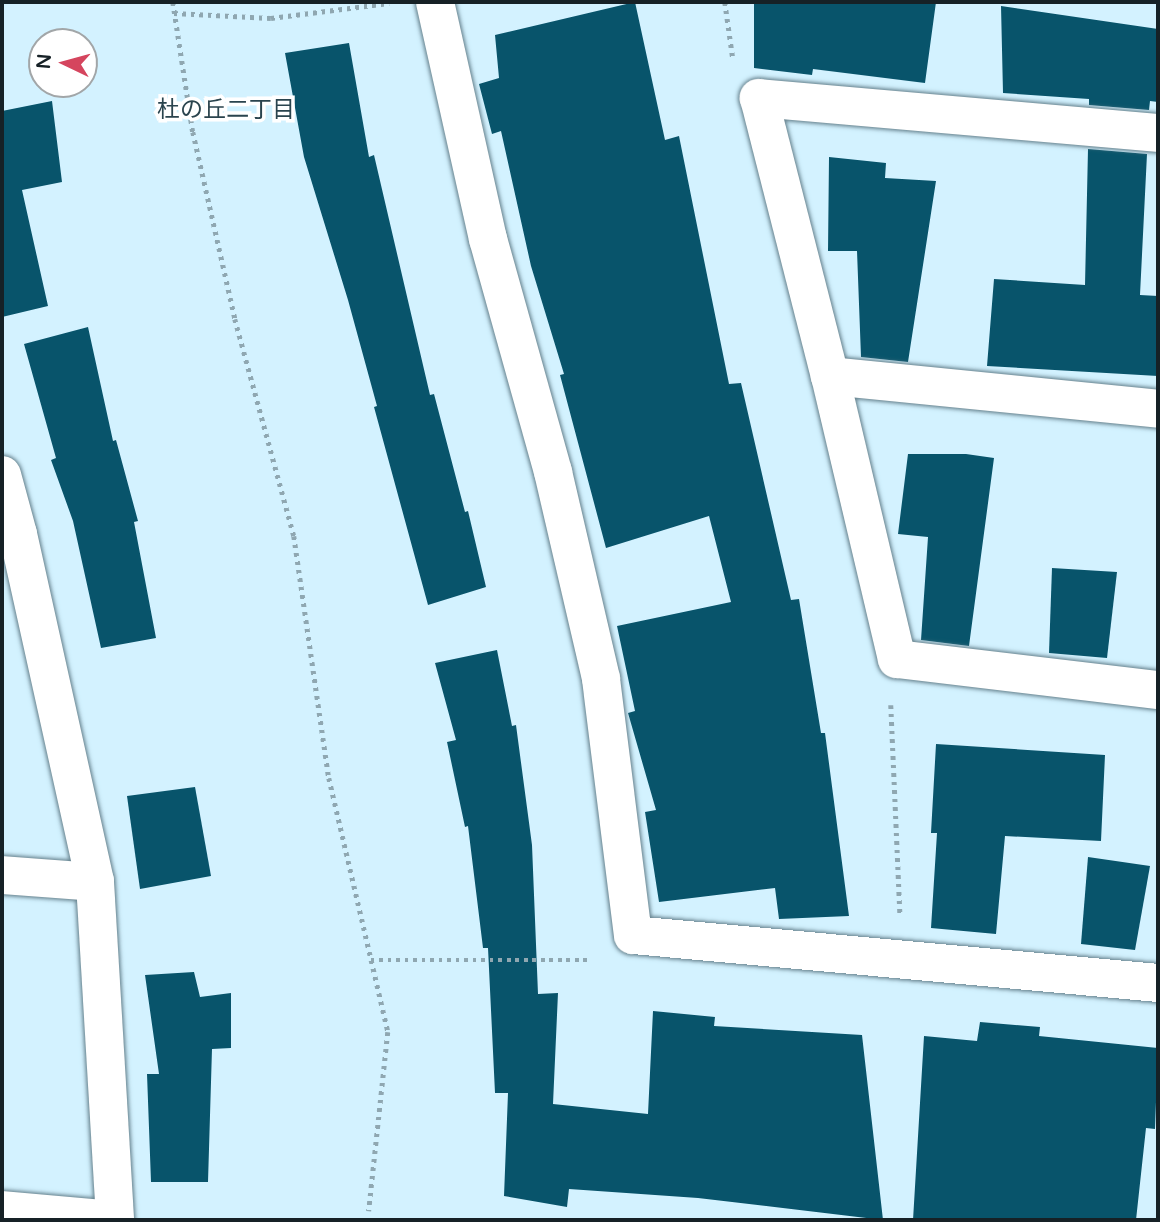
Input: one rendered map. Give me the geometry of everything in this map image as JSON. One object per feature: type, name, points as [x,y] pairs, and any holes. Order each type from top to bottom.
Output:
[{"type":"street","points":[[435,2],[488,239],[552,472],[601,678],[633,935],[1158,983]]},
{"type":"street","points":[[1158,133],[759,98],[830,376],[897,659],[1158,690]]},
{"type":"street","points":[[830,376],[1158,409]]},
{"type":"street","points":[[2,475],[18,534],[95,882],[115,1220],[2,1210]]},
{"type":"street","points":[[2,875],[95,882]]},
{"type":"path","points":[[173,2],[193,132],[235,319],[294,536],[330,778],[388,1032],[369,1211]]},
{"type":"path","points":[[174,13],[271,18],[403,2]]},
{"type":"path","points":[[897,659],[891,707],[902,960]]},
{"type":"path","points":[[371,960],[601,960],[633,935]]},
{"type":"building","points":[[635,2],[665,140],[679,136],[729,384],[741,383],[791,600],[799,599],[821,733],[825,733],[849,916],[779,919],[775,888],[659,902],[645,812],[656,810],[628,713],[635,711],[617,626],[731,602],[709,516],[606,548],[560,375],[564,374],[531,266],[501,131],[492,134],[479,84],[499,78],[495,35]]},
{"type":"building","points":[[754,2],[936,2],[925,83],[813,69],[812,75],[754,68]]},
{"type":"building","points":[[1001,6],[1158,29],[1158,102],[1150,101],[1149,110],[1089,105],[1089,99],[1003,93]]},
{"type":"building","points":[[349,43],[369,157],[374,155],[430,395],[434,394],[465,512],[468,511],[486,587],[428,605],[348,300],[304,157],[285,53]]},
{"type":"building","points":[[52,101],[62,182],[22,190],[48,306],[2,317],[2,111]]},
{"type":"building","points":[[1088,149],[1147,154],[1140,295],[1158,296],[1158,376],[987,366],[994,279],[1085,285]]},
{"type":"building","points":[[829,157],[886,163],[885,178],[936,181],[908,362],[861,357],[857,251],[828,251]]},
{"type":"building","points":[[88,327],[113,441],[116,440],[138,521],[134,522],[156,638],[101,648],[73,521],[51,460],[56,458],[24,344]]},
{"type":"building","points":[[908,454],[966,454],[994,458],[969,646],[921,640],[928,537],[898,534]]},
{"type":"building","points":[[1052,568],[1117,572],[1107,658],[1049,653]]},
{"type":"building","points":[[497,650],[512,726],[516,725],[532,845],[538,994],[558,993],[553,1104],[648,1114],[653,1011],[715,1017],[714,1026],[862,1035],[883,1220],[698,1198],[569,1189],[567,1207],[504,1196],[508,1093],[495,1093],[488,948],[483,948],[468,826],[465,827],[447,742],[456,740],[435,663]]},
{"type":"building","points":[[936,744],[1105,755],[1101,841],[1005,836],[996,934],[931,928],[937,833],[931,833]]},
{"type":"building","points":[[195,787],[211,876],[140,889],[127,796]]},
{"type":"building","points":[[1088,857],[1150,866],[1135,950],[1081,944]]},
{"type":"building","points":[[194,972],[200,997],[231,993],[231,1048],[212,1049],[208,1182],[151,1182],[147,1074],[159,1074],[145,975]]},
{"type":"building","points":[[980,1022],[1040,1027],[1039,1036],[1158,1048],[1155,1129],[1146,1128],[1136,1220],[913,1220],[924,1036],[977,1041]]},
{"type":"district","name":"杜の丘二丁目","points":[[226,110]]}]
